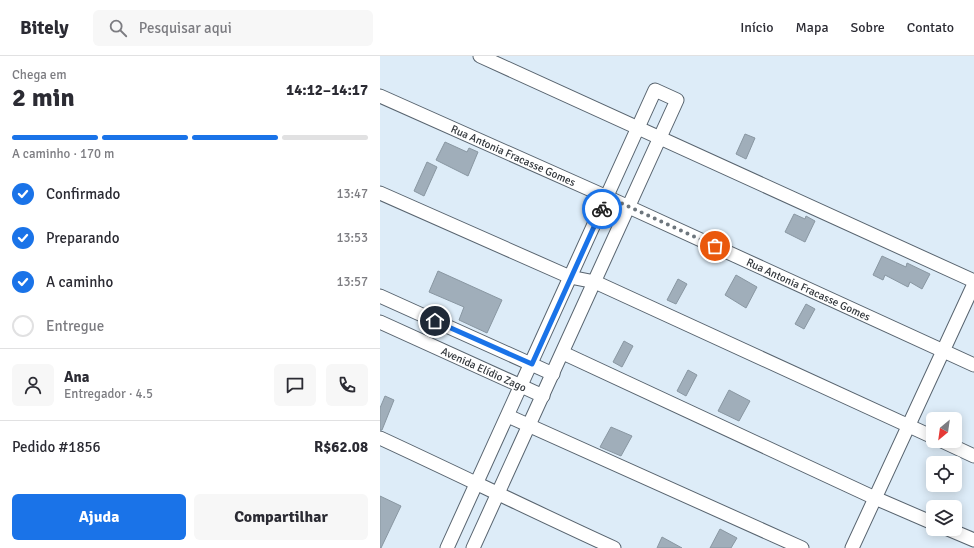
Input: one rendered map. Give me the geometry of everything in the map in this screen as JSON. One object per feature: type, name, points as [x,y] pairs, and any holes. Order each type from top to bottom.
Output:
[{"type":"street","points":[[480,56],[639,127],[974,281]]},
{"type":"street","points":[[447,548],[608,197],[655,90],[677,100],[473,548]]},
{"type":"street","name":"Rua Antonia Fracasse Gomes","points":[[380,96],[608,197],[974,365]]},
{"type":"street","points":[[380,193],[570,277],[595,282],[926,434]]},
{"type":"street","points":[[852,548],[974,284]]},
{"type":"street","points":[[380,296],[553,374]]},
{"type":"street","name":"Avenida Elídio Zago","points":[[380,322],[543,396]]},
{"type":"street","points":[[563,353],[875,498],[926,519]]},
{"type":"street","points":[[508,416],[802,548]]},
{"type":"street","points":[[380,438],[477,483],[497,495],[614,548]]},
{"type":"street","points":[[957,448],[974,456]]},
{"type":"street","points":[[962,535],[974,540]]},
{"type":"building","points":[[745,134],[755,138],[746,159],[736,154]]},
{"type":"building","points":[[445,142],[467,152],[469,148],[478,152],[468,176],[436,160]]},
{"type":"building","points":[[427,162],[437,167],[424,196],[414,191]]},
{"type":"building","points":[[794,214],[805,219],[806,216],[815,221],[805,242],[785,232]]},
{"type":"building","points":[[882,256],[906,267],[907,263],[930,274],[922,289],[910,282],[908,287],[885,275],[883,280],[873,275]]},
{"type":"building","points":[[438,271],[502,300],[487,333],[459,320],[464,307],[429,292]]},
{"type":"building","points":[[736,275],[757,287],[746,308],[725,295]]},
{"type":"building","points":[[678,279],[687,284],[676,304],[667,300]]},
{"type":"building","points":[[806,304],[815,309],[804,329],[795,324]]},
{"type":"building","points":[[624,341],[633,346],[622,367],[613,362]]},
{"type":"building","points":[[688,370],[697,375],[686,396],[677,391]]},
{"type":"building","points":[[729,390],[750,401],[739,421],[718,411]]},
{"type":"building","points":[[385,396],[394,400],[382,430],[380,430],[380,408]]},
{"type":"building","points":[[611,427],[632,436],[621,456],[600,447]]},
{"type":"building","points":[[380,496],[401,506],[381,548],[380,548]]},
{"type":"building","points":[[720,529],[737,538],[731,548],[710,548]]},
{"type":"building","points":[[662,537],[682,548],[657,548]]},
{"type":"way so far","points":[[602,209],[608,197],[715,246]]},
{"type":"route","points":[[435,321],[532,364],[602,209]]}]
